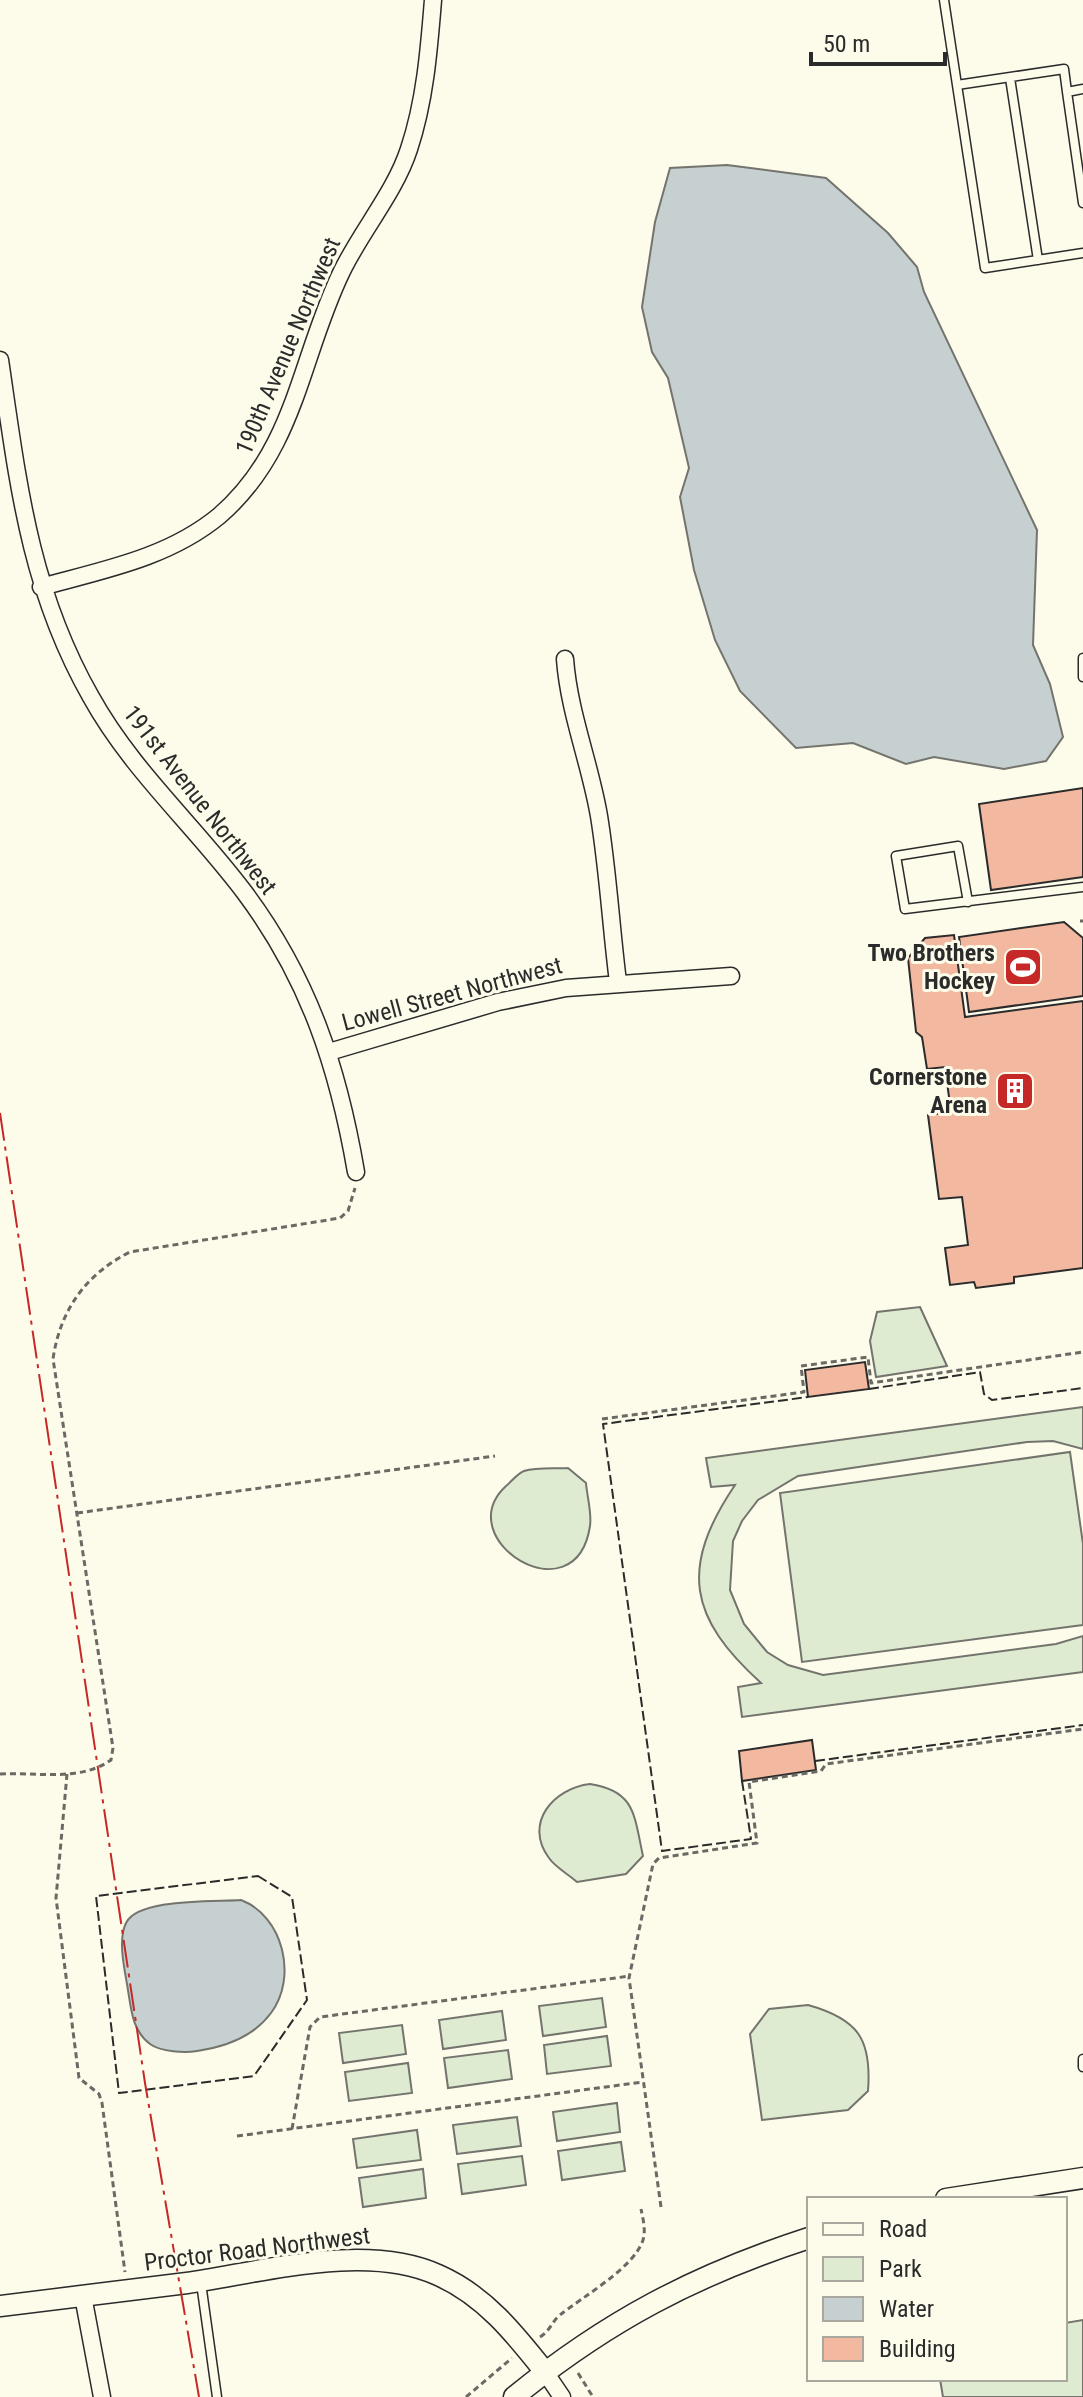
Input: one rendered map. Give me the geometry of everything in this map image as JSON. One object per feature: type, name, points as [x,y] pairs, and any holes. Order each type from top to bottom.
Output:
[{"type":"street","name":"190th Avenue Northwest","points":[[41,587],[176,545],[220,514],[259,473],[279,439],[332,292],[408,152],[423,93],[433,0]]},
{"type":"street","name":"191st Avenue Northwest","points":[[0,360],[20,496],[41,587],[63,643],[92,699],[151,785],[229,874],[266,923],[303,989],[329,1052],[344,1103],[356,1172]]},
{"type":"street","points":[[565,659],[568,701],[587,757],[599,817],[618,982]]},
{"type":"street","name":"Lowell Street Northwest","points":[[329,1052],[498,1002],[566,988],[731,976]]},
{"type":"street","points":[[959,2197],[1083,2178]]},
{"type":"street","points":[[514,2397],[545,2372],[652,2300],[768,2251],[807,2239]]},
{"type":"street","name":"Proctor Road Northwest","points":[[0,2306],[361,2260],[400,2263],[436,2273],[467,2291],[525,2347],[562,2397]]},
{"type":"street","points":[[83,2296],[102,2397]]},
{"type":"lane","points":[[944,0],[985,268],[1083,253]]},
{"type":"lane","points":[[957,85],[1064,69],[1083,203]]},
{"type":"lane","points":[[1010,78],[1038,260]]},
{"type":"lane","points":[[1067,92],[1083,89]]},
{"type":"lane","points":[[1083,658],[1083,677]]},
{"type":"lane","points":[[968,902],[958,846],[896,856],[905,909],[968,902],[1083,887]]},
{"type":"lane","points":[[1083,2059],[1083,2067]]},
{"type":"lane","points":[[201,2281],[217,2397]]},
{"type":"path","points":[[0,1774],[67,1774],[97,1769],[111,1760],[113,1748],[53,1359],[66,1311],[87,1281],[108,1263],[130,1252],[340,1218],[351,1203],[356,1172]]},
{"type":"path","points":[[602,1419],[804,1392],[801,1366],[868,1357],[871,1383],[1083,1352]]},
{"type":"path","points":[[77,1513],[495,1456]]},
{"type":"path","points":[[661,2207],[630,1976],[653,1864],[659,1858],[757,1843],[749,1782],[821,1771],[826,1764],[1083,1729]]},
{"type":"path","points":[[67,1774],[57,1911],[79,2078],[99,2094],[102,2103],[125,2272]]},
{"type":"path","points":[[292,2129],[310,2027],[320,2017],[630,1976]]},
{"type":"path","points":[[237,2136],[643,2082]]},
{"type":"path","points":[[466,2397],[525,2347],[551,2330],[557,2317],[599,2288],[631,2258],[643,2242],[641,2209]]},
{"type":"green space","points":[[920,1307],[947,1366],[876,1377],[870,1341],[877,1312]]},
{"type":"green space","points":[[1083,1407],[1083,1449],[1053,1441],[1027,1442],[798,1476],[758,1500],[742,1521],[733,1541],[730,1590],[744,1624],[767,1652],[788,1665],[823,1675],[1056,1644],[1083,1636],[1083,1672],[742,1717],[738,1687],[761,1683],[719,1636],[706,1614],[700,1591],[700,1567],[705,1542],[735,1485],[711,1487],[706,1458]]},
{"type":"green space","points":[[1070,1452],[1083,1544],[1083,1625],[802,1662],[780,1493]]},
{"type":"green space","points":[[568,1468],[586,1483],[589,1504],[590,1526],[580,1553],[563,1567],[542,1568],[521,1561],[503,1547],[493,1528],[492,1507],[506,1486],[522,1472]]},
{"type":"green space","points":[[590,1784],[605,1787],[625,1799],[634,1817],[643,1856],[626,1874],[577,1882],[549,1858],[539,1832],[546,1809],[554,1800],[565,1792]]},
{"type":"green space","points":[[602,1998],[606,2027],[543,2036],[539,2006]]},
{"type":"green space","points":[[808,2005],[839,2017],[858,2034],[867,2058],[868,2091],[848,2110],[762,2120],[750,2034],[769,2009]]},
{"type":"green space","points":[[502,2011],[506,2040],[443,2049],[439,2020]]},
{"type":"green space","points":[[402,2025],[406,2054],[343,2063],[339,2033]]},
{"type":"green space","points":[[607,2036],[611,2066],[547,2074],[544,2045]]},
{"type":"green space","points":[[508,2050],[512,2079],[448,2088],[444,2058]]},
{"type":"green space","points":[[408,2063],[412,2093],[349,2101],[345,2072]]},
{"type":"green space","points":[[617,2103],[620,2132],[557,2141],[553,2112]]},
{"type":"green space","points":[[517,2117],[521,2146],[457,2154],[453,2125]]},
{"type":"green space","points":[[417,2130],[421,2160],[357,2168],[353,2139]]},
{"type":"green space","points":[[621,2142],[625,2171],[562,2180],[558,2151]]},
{"type":"green space","points":[[522,2156],[526,2185],[462,2194],[458,2164]]},
{"type":"green space","points":[[423,2169],[426,2198],[363,2207],[359,2178]]},
{"type":"green space","points":[[1083,2320],[1083,2397],[943,2397],[940,2381],[1067,2381],[1067,2323]]},
{"type":"water","points":[[727,165],[826,178],[888,233],[917,267],[924,292],[1037,530],[1033,645],[1050,684],[1063,737],[1046,761],[1004,769],[934,757],[906,764],[853,743],[796,748],[740,691],[715,640],[694,570],[680,497],[689,468],[668,378],[652,352],[642,307],[655,222],[670,168]]},
{"type":"water","points":[[241,1900],[267,1919],[282,1949],[284,1982],[271,2013],[247,2034],[218,2047],[180,2052],[150,2044],[135,2025],[131,2009],[122,1953],[126,1923],[133,1915],[161,1905]]},
{"type":"building","points":[[1083,788],[1083,877],[991,890],[979,804]]},
{"type":"building","name":"Two Brothers Hockey","points":[[1064,922],[1083,938],[1083,996],[969,1012],[959,937]]},
{"type":"building","name":"Cornerstone Arena","points":[[954,935],[965,1017],[1083,1001],[1083,1268],[1014,1277],[1014,1283],[976,1288],[974,1282],[950,1285],[945,1248],[968,1245],[962,1197],[939,1199],[928,1115],[951,1112],[945,1067],[927,1069],[922,1037],[916,1032],[908,958],[925,938]]},
{"type":"building","points":[[865,1362],[869,1389],[808,1397],[805,1370]]},
{"type":"building","points":[[812,1740],[816,1770],[742,1781],[739,1751]]},
{"type":"fence","points":[[869,1389],[980,1372],[984,1394],[992,1400],[1083,1388]]},
{"type":"fence","points":[[742,1781],[751,1839],[662,1851],[603,1424],[808,1397]]},
{"type":"fence","points":[[815,1761],[1083,1725]]},
{"type":"fence","points":[[258,1876],[292,1897],[307,2000],[254,2076],[119,2093],[96,1896],[258,1876]]},
{"type":"power","points":[[0,1113],[145,2083],[199,2397]]},
{"type":"place","name":"Two Brothers Hockey","points":[[1023,967]]},
{"type":"place","name":"Cornerstone Arena","points":[[1015,1091]]}]
